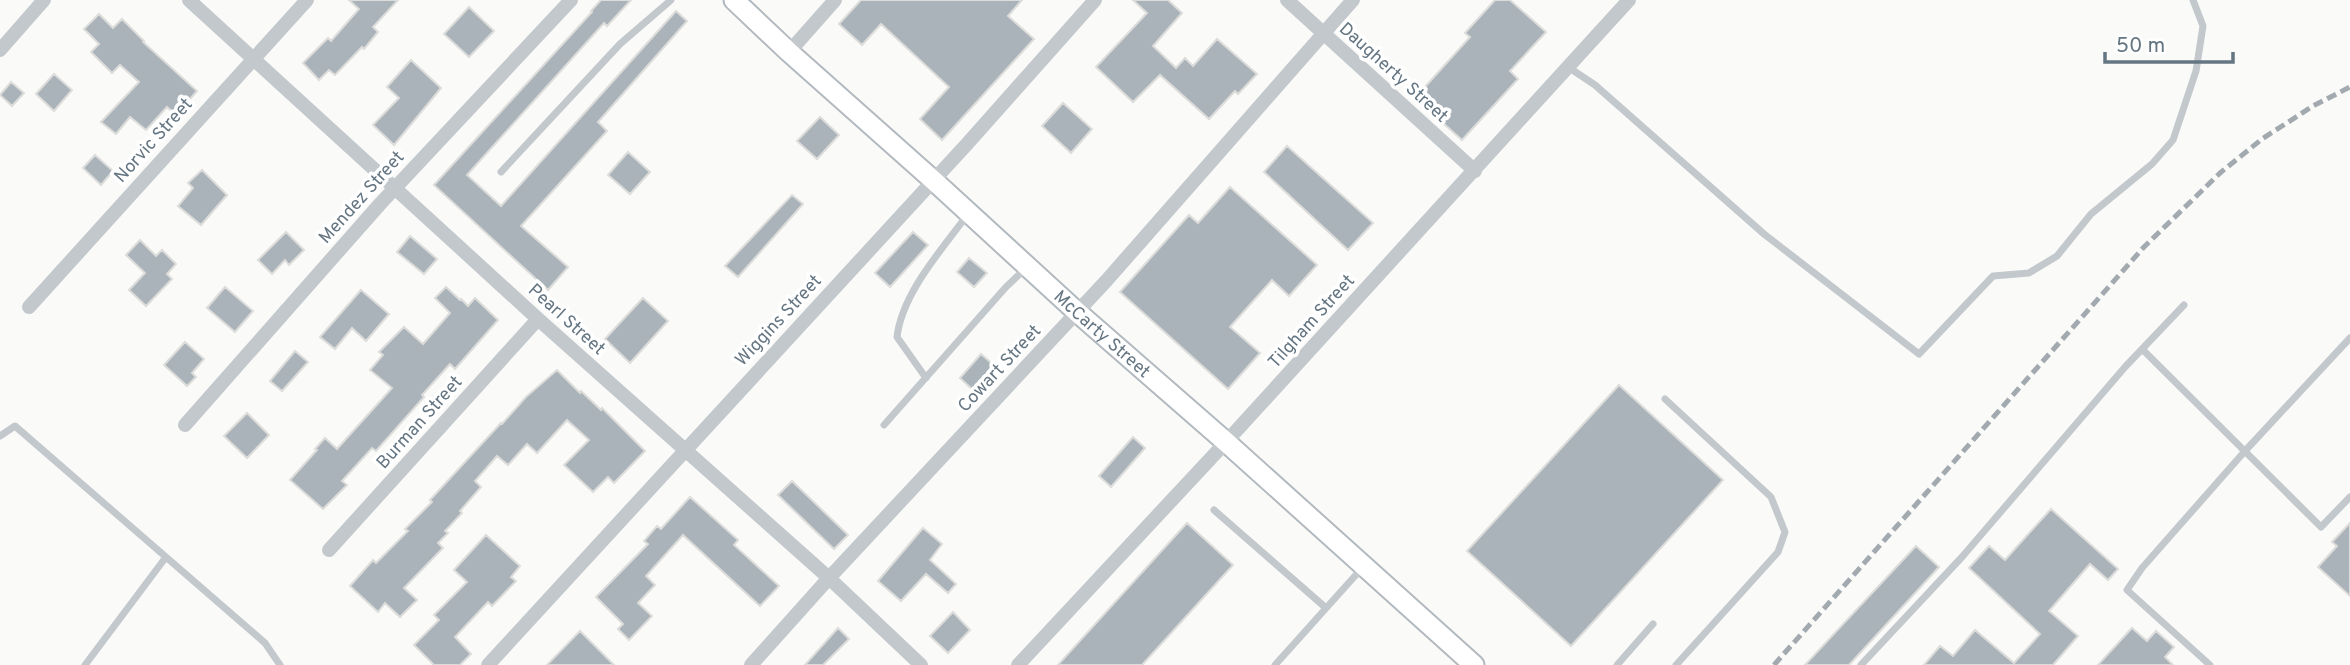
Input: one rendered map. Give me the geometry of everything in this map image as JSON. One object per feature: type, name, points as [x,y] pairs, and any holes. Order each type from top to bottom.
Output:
[{"type":"main road","name":"McCarty Street","points":[[734,0],[1077,312],[1474,665]]},
{"type":"street","points":[[0,50],[44,0]]},
{"type":"street","name":"Pearl Street","points":[[189,0],[538,319],[829,578],[921,665]]},
{"type":"street","name":"Norvic Street","points":[[29,307],[307,0]]},
{"type":"street","name":"Mendez Street","points":[[186,425],[395,188],[570,0]]},
{"type":"street","points":[[789,52],[835,0]]},
{"type":"street","name":"Wiggins Street","points":[[488,665],[1095,0]]},
{"type":"street","name":"Daugherty Street","points":[[1287,0],[1475,171]]},
{"type":"street","name":"Cowart Street","points":[[751,665],[1077,312],[1353,0]]},
{"type":"street","name":"Tilgham Street","points":[[1018,665],[1475,171],[1629,0]]},
{"type":"street","name":"Burman Street","points":[[329,550],[538,319]]},
{"type":"lane","points":[[501,172],[620,44],[671,0]]},
{"type":"lane","points":[[1568,67],[1595,85],[1764,234],[1919,354],[1993,276],[2029,273],[2057,256],[2091,214],[2152,164],[2173,140],[2196,71],[2203,26],[2193,0]]},
{"type":"lane","points":[[926,377],[897,337],[899,320],[928,268],[969,213]]},
{"type":"lane","points":[[884,425],[1006,287],[1027,267]]},
{"type":"lane","points":[[1861,665],[1962,557],[2184,304]]},
{"type":"lane","points":[[2210,665],[2127,590],[2142,568],[2245,451],[2350,337]]},
{"type":"lane","points":[[2142,349],[2321,527],[2350,497]]},
{"type":"lane","points":[[1665,399],[1770,497],[1785,533],[1778,552],[1676,665]]},
{"type":"lane","points":[[0,436],[15,426],[264,643],[280,665]]},
{"type":"lane","points":[[1214,510],[1326,608]]},
{"type":"lane","points":[[85,665],[166,557]]},
{"type":"lane","points":[[1275,665],[1364,566]]},
{"type":"lane","points":[[1617,665],[1653,624]]},
{"type":"building","points":[[349,0],[398,0],[373,27],[378,32],[364,49],[362,47],[335,75],[329,70],[319,80],[303,63],[328,38],[331,41],[359,9]]},
{"type":"building","points":[[601,0],[631,0],[607,26],[604,23],[467,175],[501,206],[676,11],[687,21],[598,122],[607,131],[521,226],[568,267],[548,290],[434,185]]},
{"type":"building","points":[[861,0],[1022,0],[1008,16],[1034,39],[942,140],[920,119],[949,87],[881,24],[862,45],[839,24]]},
{"type":"building","points":[[1133,0],[1168,0],[1182,13],[1153,46],[1176,68],[1185,58],[1193,66],[1217,39],[1257,74],[1238,94],[1235,91],[1209,119],[1160,75],[1133,102],[1096,67],[1147,13]]},
{"type":"building","points":[[1495,0],[1510,0],[1546,32],[1510,71],[1518,79],[1462,140],[1415,98],[1470,37],[1465,33]]},
{"type":"building","points":[[469,7],[494,31],[469,57],[444,34]]},
{"type":"building","points":[[99,14],[113,28],[122,19],[197,91],[176,115],[167,107],[146,130],[130,117],[116,134],[101,122],[139,82],[120,65],[112,73],[91,52],[99,44],[84,29]]},
{"type":"building","points":[[411,60],[441,88],[394,145],[373,125],[399,98],[387,87]]},
{"type":"building","points":[[54,74],[72,90],[54,111],[36,94]]},
{"type":"building","points":[[11,82],[24,93],[12,106],[0,95]]},
{"type":"building","points":[[1063,103],[1092,129],[1071,153],[1042,126]]},
{"type":"building","points":[[820,117],[839,135],[817,159],[797,141]]},
{"type":"building","points":[[1287,146],[1373,223],[1348,250],[1264,172]]},
{"type":"building","points":[[628,152],[650,172],[630,194],[608,175]]},
{"type":"building","points":[[95,155],[113,171],[101,185],[83,168]]},
{"type":"building","points":[[202,170],[227,195],[201,225],[178,206],[193,188],[188,183]]},
{"type":"building","points":[[1230,187],[1317,265],[1289,296],[1272,280],[1230,327],[1260,353],[1228,389],[1120,292],[1189,215],[1198,223]]},
{"type":"building","points":[[792,195],[803,204],[738,277],[725,266]]},
{"type":"building","points":[[286,232],[304,250],[289,265],[285,260],[272,274],[258,260]]},
{"type":"building","points":[[913,232],[928,245],[890,287],[875,273]]},
{"type":"building","points":[[410,236],[437,259],[424,274],[397,252]]},
{"type":"building","points":[[140,240],[156,256],[162,250],[176,264],[167,274],[172,279],[146,306],[129,290],[145,273],[126,255]]},
{"type":"building","points":[[969,258],[987,273],[974,287],[957,272]]},
{"type":"building","points":[[225,287],[253,311],[235,332],[207,308]]},
{"type":"building","points":[[446,287],[468,306],[475,298],[498,320],[455,369],[450,364],[376,451],[372,448],[342,481],[347,485],[323,509],[290,480],[325,438],[337,449],[392,388],[370,370],[383,355],[379,352],[404,327],[423,344],[450,313],[435,298]]},
{"type":"building","points":[[361,290],[389,314],[366,341],[352,328],[335,349],[320,337]]},
{"type":"building","points":[[643,298],[668,321],[630,363],[605,339]]},
{"type":"building","points":[[185,342],[204,359],[192,373],[196,377],[187,386],[164,365]]},
{"type":"building","points":[[295,351],[308,362],[282,391],[270,381]]},
{"type":"building","points":[[981,354],[996,367],[974,391],[960,378]]},
{"type":"building","points":[[557,370],[580,393],[581,391],[601,410],[602,408],[645,451],[614,483],[608,477],[593,492],[564,465],[589,440],[567,420],[537,453],[527,444],[508,465],[497,456],[475,481],[481,487],[445,531],[448,533],[438,543],[443,548],[404,588],[417,600],[400,617],[385,603],[378,612],[350,586],[373,560],[376,563],[408,531],[405,529],[501,423]]},
{"type":"building","points":[[1619,385],[1723,480],[1571,646],[1467,551]]},
{"type":"building","points":[[247,413],[269,435],[247,458],[224,436]]},
{"type":"building","points":[[1133,437],[1145,448],[1111,487],[1099,476]]},
{"type":"building","points":[[792,481],[848,535],[834,549],[778,495]]},
{"type":"building","points":[[690,497],[738,540],[734,545],[779,586],[760,606],[683,535],[646,576],[655,585],[638,603],[652,616],[629,640],[618,629],[623,624],[596,597],[648,544],[644,541],[657,526],[661,529]]},
{"type":"building","points":[[2051,509],[2118,569],[2108,580],[2090,564],[2049,611],[2078,636],[2053,665],[1924,665],[1940,646],[1953,656],[1975,630],[2014,663],[2040,634],[1969,568],[1989,546],[2005,560]]},
{"type":"building","points":[[1187,523],[1233,565],[1142,665],[1058,665]]},
{"type":"building","points":[[2350,523],[2350,596],[2318,567],[2337,546],[2332,542]]},
{"type":"building","points":[[923,528],[942,544],[930,560],[956,584],[948,593],[926,574],[901,601],[878,581]]},
{"type":"building","points":[[486,535],[520,566],[511,577],[516,581],[492,606],[488,602],[455,637],[471,654],[460,665],[434,665],[414,645],[439,620],[434,615],[467,582],[454,570]]},
{"type":"building","points":[[1916,546],[1939,567],[1849,665],[1805,665]]},
{"type":"building","points":[[953,612],[970,630],[948,653],[930,636]]},
{"type":"building","points":[[838,628],[849,639],[823,665],[805,665]]},
{"type":"building","points":[[2132,628],[2147,641],[2156,631],[2174,647],[2165,657],[2173,665],[2098,665]]},
{"type":"building","points":[[580,631],[614,665],[547,665]]},
{"type":"railway","points":[[1774,665],[2144,247],[2220,173],[2262,139],[2313,106],[2350,87]]}]
